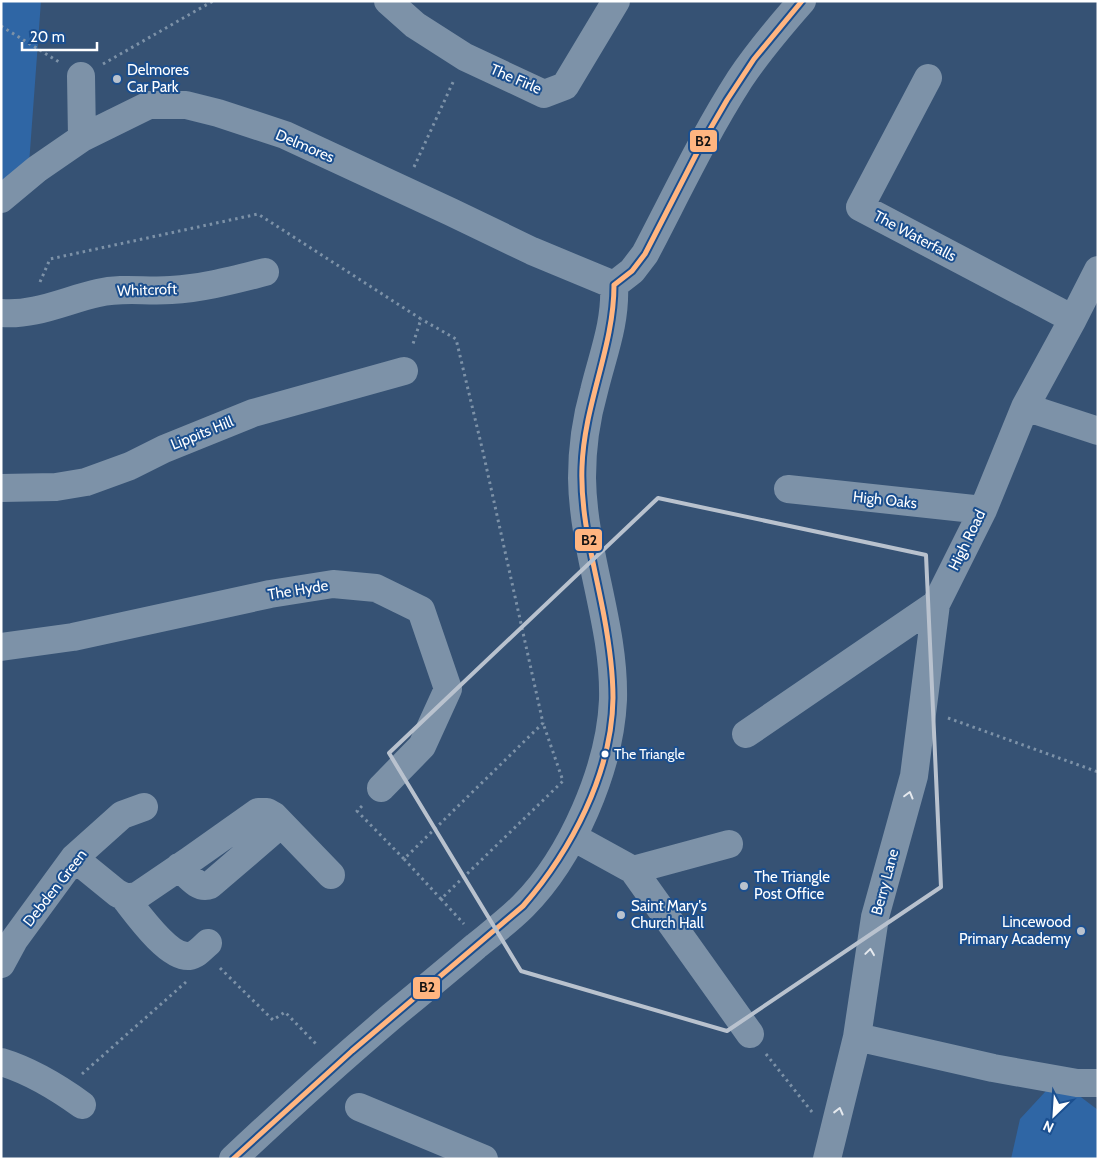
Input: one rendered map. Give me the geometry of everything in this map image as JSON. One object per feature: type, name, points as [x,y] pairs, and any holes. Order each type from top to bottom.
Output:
[{"type":"street","name":"The Firle","points":[[388,1],[415,25],[465,57],[544,94],[565,86],[616,1]]},
{"type":"street","points":[[233,1159],[335,1064],[524,905],[573,837],[590,798],[602,762],[611,720],[613,698],[609,646],[586,531],[582,478],[586,424],[613,321],[615,304],[614,285],[632,271],[645,254],[740,80],[760,51],[802,1]]},
{"type":"street","points":[[81,76],[82,138]]},
{"type":"street","name":"The Waterfalls","points":[[928,78],[860,207],[1074,319]]},
{"type":"street","name":"Delmores","points":[[1,199],[37,169],[82,138],[148,105],[186,106],[218,113],[284,135],[532,251],[614,285]]},
{"type":"street","name":"High Road","points":[[746,734],[936,604],[983,510],[1025,407],[1074,319],[1098,270]]},
{"type":"street","name":"Whitcroft","points":[[1,313],[28,313],[98,293],[125,289],[168,291],[210,286],[265,272]]},
{"type":"street","name":"Lippits Hill","points":[[1,488],[56,487],[86,482],[130,466],[164,449],[252,413],[404,371]]},
{"type":"street","points":[[1025,407],[1098,431]]},
{"type":"street","name":"High Oaks","points":[[788,490],[983,510]]},
{"type":"street","name":"The Hyde","points":[[1,647],[73,637],[270,594],[333,584],[376,588],[421,610],[448,689],[422,746],[381,788]]},
{"type":"street","name":"Berry Lane","points":[[830,1148],[857,1037],[875,917],[914,776],[936,604]]},
{"type":"street","name":"Debden Green","points":[[1,964],[14,940],[74,858],[122,816],[144,808]]},
{"type":"street","points":[[124,897],[137,896],[258,812],[267,812],[281,824],[331,875]]},
{"type":"street","points":[[573,837],[633,870],[750,1034]]},
{"type":"street","points":[[633,870],[729,844]]},
{"type":"street","points":[[74,858],[124,897],[144,924],[166,944],[183,956],[191,956],[198,952],[213,954]]},
{"type":"street","points":[[857,1037],[993,1068],[1077,1082],[1098,1083]]},
{"type":"street","points":[[1,1062],[22,1068],[73,1098]]},
{"type":"street","points":[[360,1108],[484,1159]]},
{"type":"path","points":[[1,26],[81,76],[213,1]]},
{"type":"path","points":[[403,190],[465,57]]},
{"type":"path","points":[[421,319],[456,339],[483,452],[542,723],[563,780],[441,899]]},
{"type":"path","points":[[922,709],[1098,772]]},
{"type":"path","points":[[404,859],[542,723]]},
{"type":"path","points":[[381,788],[357,811],[480,942]]},
{"type":"path","points":[[213,954],[274,1020],[285,1012],[335,1064]]},
{"type":"path","points":[[73,1098],[189,979]]},
{"type":"path","points":[[750,1034],[830,1148]]},
{"type":"highlighted area","points":[[658,498],[926,555],[941,887],[727,1031],[521,971],[389,753]]},
{"type":"shaded area","points":[[1,1],[41,1],[28,178],[1,197]]},
{"type":"shaded area","points":[[1057,1079],[1098,1110],[1098,1159],[1011,1159],[1020,1119]]},
{"type":"transit line","name":"B2","points":[[614,285],[632,271],[645,254],[702,143],[727,100],[754,59],[802,1]]},
{"type":"transit line","name":"B2","points":[[233,1159],[352,1051],[523,906],[557,861],[586,809],[597,782],[605,754],[611,726],[613,698],[608,636],[583,504],[582,467],[588,421],[609,331],[614,285]]},
{"type":"place","name":"Delmores Car Park","points":[[117,79]]},
{"type":"place","name":"The Triangle","points":[[605,754]]},
{"type":"place","name":"The Triangle Post Office","points":[[744,886]]},
{"type":"place","name":"Saint Mary's Church Hall","points":[[621,915]]},
{"type":"place","name":"Lincewood Primary Academy","points":[[1081,931]]}]
